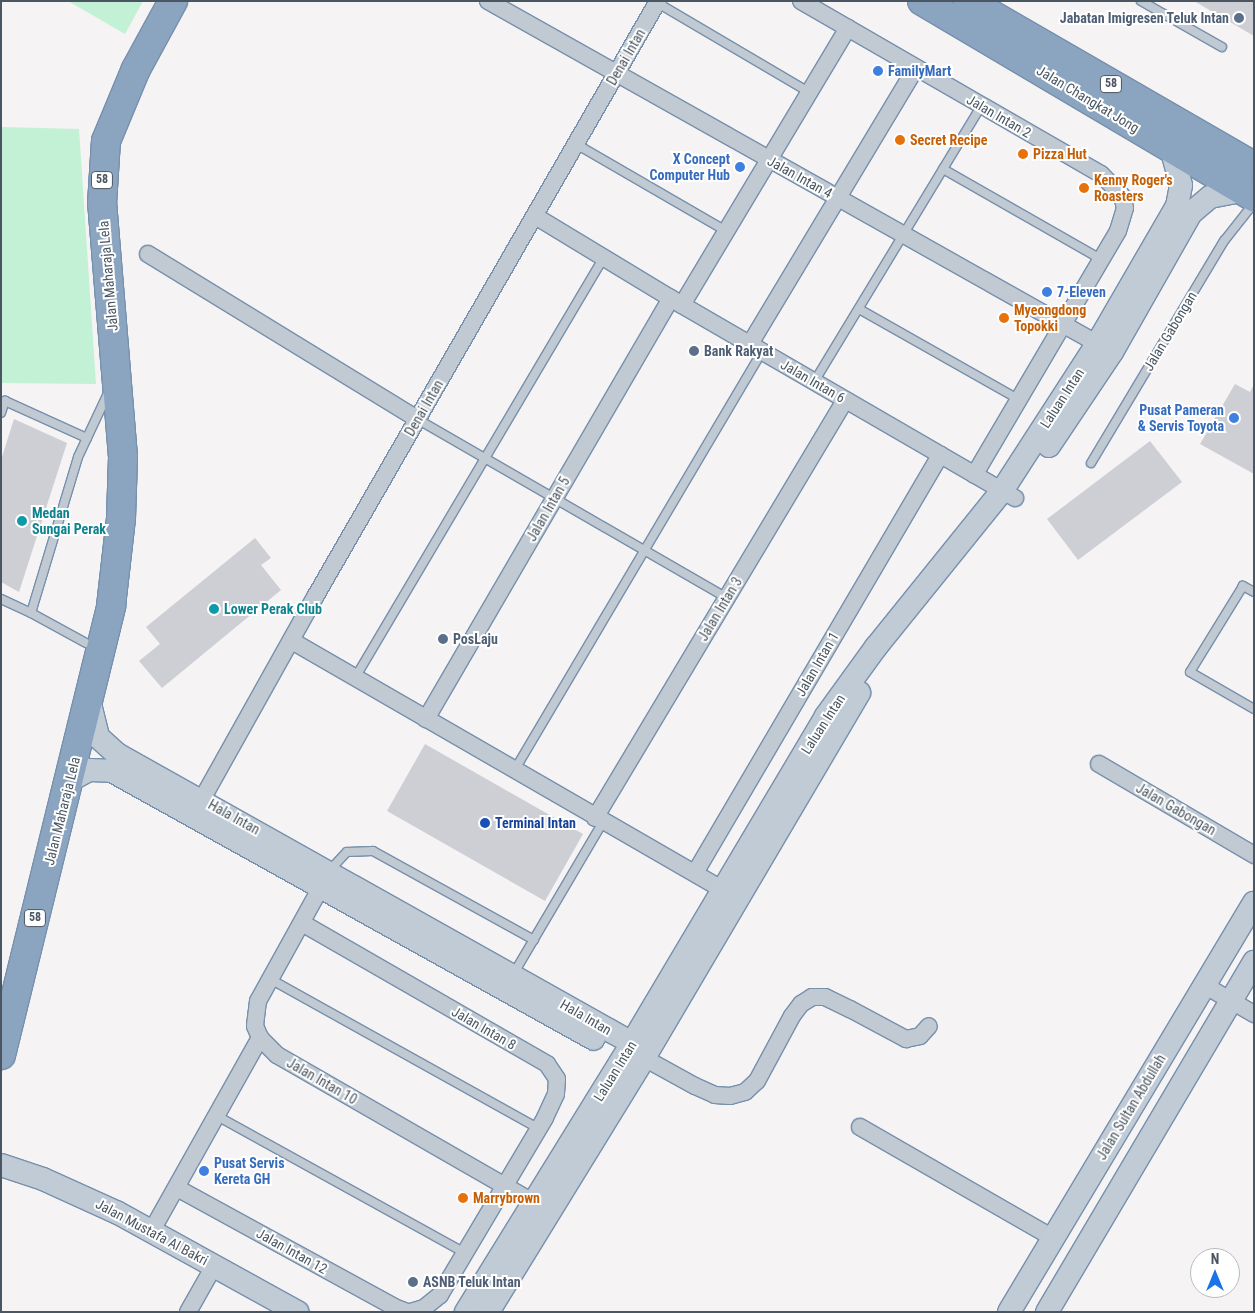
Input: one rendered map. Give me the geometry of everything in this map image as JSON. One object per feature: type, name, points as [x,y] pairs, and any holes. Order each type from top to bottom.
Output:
[{"type":"highway","name":"Jalan Maharaja Lela","points":[[1,1055],[111,606],[123,485],[117,375],[102,204],[106,141],[136,69],[173,1]]},
{"type":"highway","name":"Jalan Changkat Jong","points":[[922,1],[1171,148],[1250,197]]},
{"type":"highway","name":"Jalan Changkat Jong","points":[[968,1],[1254,166]]},
{"type":"highway","name":"Jalan Maharaja Lela","points":[[1,977],[86,643],[98,602],[114,565]]},
{"type":"street","name":"Jalan Intan 4","points":[[488,1],[1104,348]]},
{"type":"street","name":"Jalan Intan 2","points":[[801,1],[1101,174],[1115,186],[1125,208],[1123,220],[1101,259],[974,475]]},
{"type":"street","name":"Denai Intan","points":[[197,808],[657,2]]},
{"type":"street","name":"Jalan Intan 5","points":[[426,719],[555,498],[676,302],[726,231],[848,28]]},
{"type":"street","points":[[756,348],[839,199],[916,68]]},
{"type":"street","name":"Laluan Intan","points":[[1104,348],[1177,206],[1181,185],[1171,148]]},
{"type":"street","name":"Laluan Intan","points":[[488,1312],[542,1207],[634,1052],[730,894],[869,676],[1009,494],[1191,213],[1210,197],[1250,197]]},
{"type":"street","name":"Jalan Intan 6","points":[[535,216],[676,302],[1009,494]]},
{"type":"street","points":[[148,254],[417,420]]},
{"type":"street","name":"Jalan Intan 3","points":[[599,820],[727,598],[845,400]]},
{"type":"street","name":"Jalan Intan 1","points":[[695,873],[940,455]]},
{"type":"street","points":[[292,641],[514,771],[730,894]]},
{"type":"street","name":"Hala Intan","points":[[89,699],[93,728],[105,745],[197,808],[634,1052]]},
{"type":"street","name":"Jalan Gabongan","points":[[1099,764],[1254,855]]},
{"type":"street","name":"Hala Intan","points":[[69,781],[89,770],[112,772],[197,808]]},
{"type":"street","points":[[151,1232],[260,1038],[254,1026],[254,1014],[270,979],[325,879]]},
{"type":"street","name":"Jalan Sultan Abdullah","points":[[1009,1312],[1254,903]]},
{"type":"street","name":"Jalan Intan 8","points":[[302,923],[547,1064],[557,1079],[556,1094],[506,1186]]},
{"type":"street","points":[[1047,1312],[1254,962]]},
{"type":"street","points":[[1204,985],[1254,1014]]},
{"type":"street","points":[[634,1052],[694,1086],[715,1095],[730,1096],[745,1092],[757,1081],[792,1016],[801,1004],[812,997],[825,997],[850,1008],[906,1039],[920,1036],[929,1026]]},
{"type":"street","name":"Jalan Intan 10","points":[[260,1038],[278,1055],[542,1207]]},
{"type":"street","points":[[860,1127],[1053,1238]]},
{"type":"street","name":"Jalan Mustafa Al Bakri","points":[[1,1165],[80,1195],[297,1312]]},
{"type":"street","name":"Jalan Intan 12","points":[[177,1188],[394,1308],[409,1312],[424,1308],[440,1295],[506,1186]]},
{"type":"street","name":"Laluan Intan","points":[[466,1312],[542,1207]]},
{"type":"street","points":[[188,1312],[214,1266]]},
{"type":"lane","points":[[1141,1],[1222,47]]},
{"type":"lane","points":[[657,2],[809,92]]},
{"type":"lane","points":[[814,382],[981,106]]},
{"type":"lane","points":[[576,144],[726,231]]},
{"type":"lane","points":[[943,169],[1101,259]]},
{"type":"lane","name":"Jalan Gabongan","points":[[1091,463],[1250,197]]},
{"type":"lane","points":[[355,678],[487,459],[604,257]]},
{"type":"lane","points":[[859,309],[1018,399]]},
{"type":"lane","points":[[514,771],[644,550],[756,348]]},
{"type":"lane","points":[[31,613],[78,457],[117,375]]},
{"type":"lane","points":[[1,413],[5,401],[87,438]]},
{"type":"lane","points":[[417,420],[727,598]]},
{"type":"lane","points":[[1254,592],[1243,586],[1190,672],[1254,709]]},
{"type":"lane","points":[[1,599],[86,643]]},
{"type":"lane","points":[[509,982],[599,820]]},
{"type":"lane","points":[[325,879],[347,852],[373,851],[534,940]]},
{"type":"lane","points":[[270,979],[538,1129]]},
{"type":"lane","points":[[217,1116],[466,1253]]},
{"type":"green space","points":[[68,1],[143,1],[125,34]]},
{"type":"green space","points":[[1,127],[79,129],[96,384],[1,383]]},
{"type":"building","name":"Jabatan Imigresen Teluk Intan","points":[[1194,1],[1254,1],[1254,36]]},
{"type":"building","name":"Pusat Pameran & Servis Toyota","points":[[1235,384],[1250,392],[1254,384],[1254,474],[1200,444]]},
{"type":"building","name":"Medan Sungai Perak","points":[[14,419],[67,443],[19,592],[1,582],[1,460]]},
{"type":"building","points":[[1150,441],[1182,482],[1078,560],[1047,519]]},
{"type":"building","name":"Lower Perak Club","points":[[255,538],[271,558],[261,565],[281,590],[162,688],[139,661],[160,644],[146,627]]},
{"type":"building","name":"Terminal Intan","points":[[425,744],[583,834],[545,901],[387,811]]},
{"type":"place","name":"Jabatan Imigresen Teluk Intan","points":[[1239,18]]},
{"type":"place","name":"FamilyMart","points":[[878,71]]},
{"type":"place","name":"Secret Recipe","points":[[900,140]]},
{"type":"place","name":"Pizza Hut","points":[[1023,154]]},
{"type":"place","name":"X Concept Computer Hub","points":[[740,167]]},
{"type":"place","name":"Kenny Roger's Roasters","points":[[1084,188]]},
{"type":"place","name":"7-Eleven","points":[[1047,292]]},
{"type":"place","name":"Myeongdong Topokki","points":[[1004,318]]},
{"type":"place","name":"Bank Rakyat","points":[[694,351]]},
{"type":"place","name":"Pusat Pameran & Servis Toyota","points":[[1234,418]]},
{"type":"place","name":"Medan Sungai Perak","points":[[22,521]]},
{"type":"place","name":"Lower Perak Club","points":[[214,609]]},
{"type":"place","name":"PosLaju","points":[[443,639]]},
{"type":"place","name":"Terminal Intan","points":[[485,823]]},
{"type":"place","name":"Pusat Servis Kereta GH","points":[[204,1171]]},
{"type":"place","name":"Marrybrown","points":[[463,1198]]},
{"type":"place","name":"ASNB Teluk Intan","points":[[413,1282]]}]
